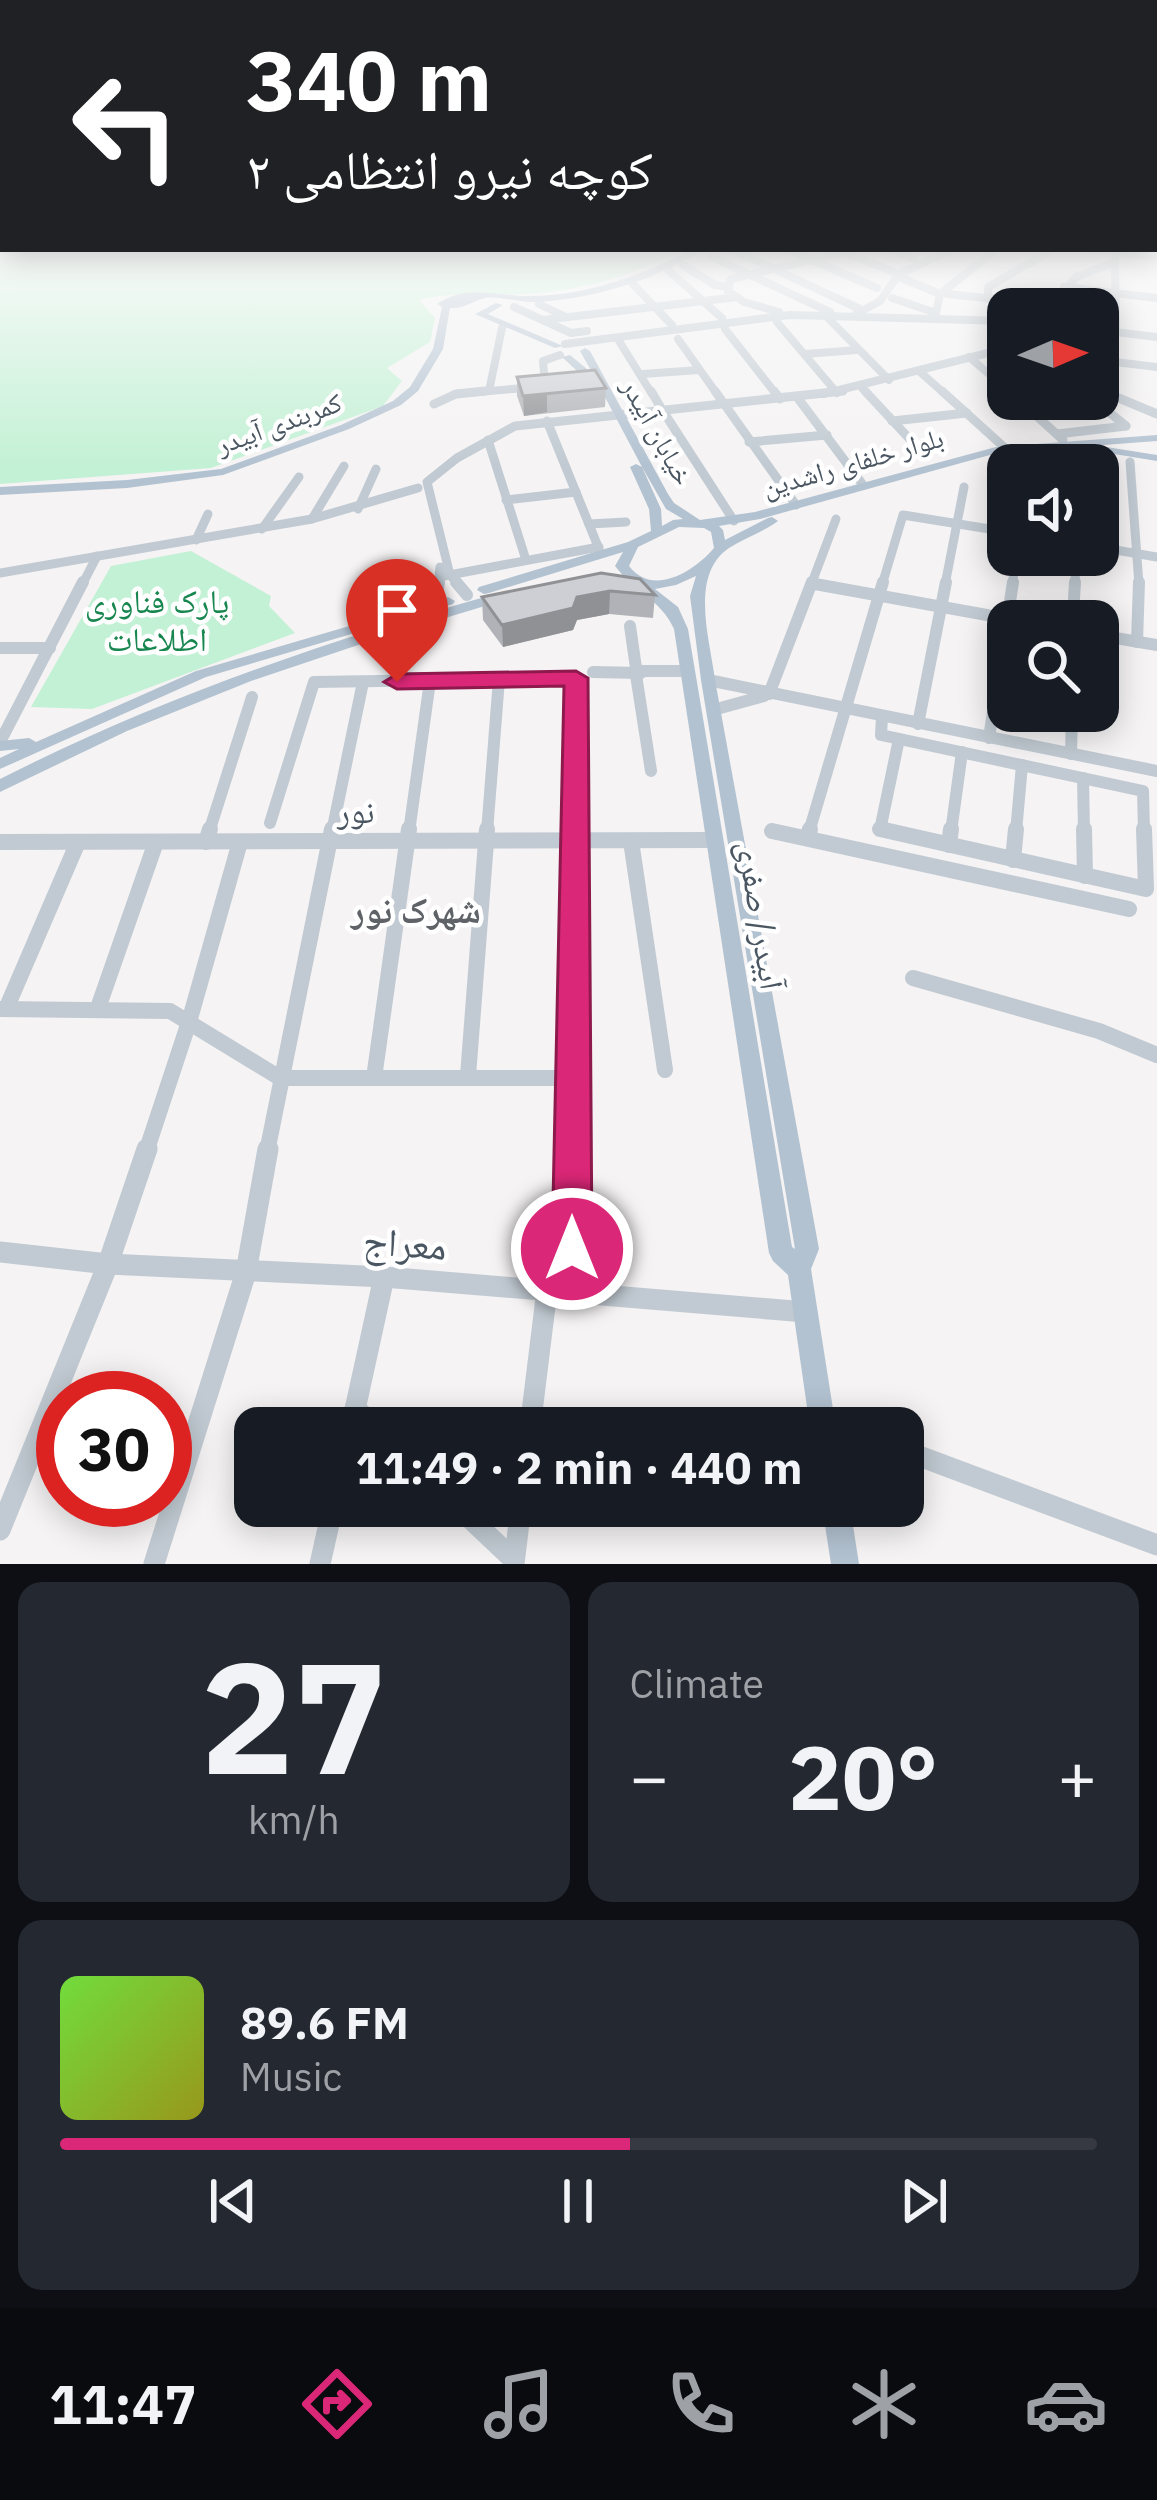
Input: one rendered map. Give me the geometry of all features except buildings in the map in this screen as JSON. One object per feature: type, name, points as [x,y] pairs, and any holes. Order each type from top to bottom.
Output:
[{"type":"main road","name":"کمربندی آبیدر","points":[[0,488],[128,484],[223,472],[254,462],[397,403],[428,369],[445,319]]},
{"type":"main road","name":"خیابان آبیدر","points":[[461,319],[502,328],[560,351]]},
{"type":"main road","points":[[461,319],[469,321]]},
{"type":"main road","name":"خیابان آبیدر","points":[[491,319],[560,351],[594,381],[670,506],[717,530],[720,548]]},
{"type":"main road","name":"خیابان آبیدر","points":[[584,350],[655,509],[656,530]]},
{"type":"main road","points":[[560,351],[584,350]]},
{"type":"main road","name":"بلوار خلفای راشدین","points":[[1027,444],[1061,438],[1113,444]]},
{"type":"main road","name":"بلوار خلفای راشدین","points":[[1119,445],[1157,448]]},
{"type":"main road","name":"بلوار خلفای راشدین","points":[[1119,445],[1157,448]]},
{"type":"main road","name":"بلوار خلفای راشدین","points":[[720,548],[759,520],[796,505],[987,453]]},
{"type":"main road","name":"بلوار خلفای راشدین","points":[[656,530],[759,520],[987,461]]},
{"type":"main road","points":[[1,786],[124,724],[214,687],[572,575],[656,530]]},
{"type":"main road","points":[[633,545],[622,566],[637,582]]},
{"type":"main road","points":[[606,579],[668,583],[706,566],[720,548]]},
{"type":"main road","name":"آبیدر/ صفری","points":[[706,566],[697,596],[708,680],[807,1249],[799,1269],[826,1407]]},
{"type":"main road","points":[[0,764],[201,674],[467,595],[572,575]]},
{"type":"main road","name":"آبیدر/ صفری","points":[[637,582],[677,616],[781,1253],[799,1269]]},
{"type":"main road","points":[[0,744],[42,742]]},
{"type":"main road","points":[[839,1527],[845,1564]]},
{"type":"street","points":[[543,320],[550,319]]},
{"type":"street","points":[[566,319],[576,332]]},
{"type":"street","points":[[543,320],[576,332],[622,328],[615,319]]},
{"type":"street","points":[[667,319],[672,325]]},
{"type":"street","points":[[720,319],[781,399]]},
{"type":"street","points":[[545,386],[544,361],[560,351],[758,319]]},
{"type":"street","points":[[584,350],[724,323],[810,319]]},
{"type":"street","points":[[834,319],[889,380]]},
{"type":"street","points":[[929,319],[986,323]]},
{"type":"street","points":[[958,319],[986,323]]},
{"type":"street","points":[[777,322],[837,393]]},
{"type":"street","points":[[489,391],[502,328]]},
{"type":"street","points":[[1119,333],[1157,339]]},
{"type":"street","points":[[1119,334],[1157,339]]},
{"type":"street","points":[[678,339],[796,505]]},
{"type":"street","points":[[619,341],[734,521]]},
{"type":"street","points":[[806,354],[857,350]]},
{"type":"street","points":[[467,595],[446,576],[420,494],[427,470],[514,421],[837,393],[987,353]]},
{"type":"street","points":[[969,357],[987,372]]},
{"type":"street","points":[[1119,361],[1157,365]]},
{"type":"street","points":[[641,374],[699,370]]},
{"type":"street","points":[[919,371],[1001,444]]},
{"type":"street","points":[[578,383],[594,381]]},
{"type":"street","points":[[434,404],[456,394],[561,384]]},
{"type":"street","points":[[862,388],[918,448]]},
{"type":"street","points":[[796,397],[863,485]]},
{"type":"street","points":[[1119,399],[1157,414]]},
{"type":"street","points":[[892,421],[968,413]]},
{"type":"street","points":[[446,576],[427,482],[430,476],[515,426],[616,414]]},
{"type":"street","points":[[1041,420],[1061,438],[1126,425],[1119,417]]},
{"type":"street","points":[[407,612],[430,598],[446,576],[599,548],[547,422]]},
{"type":"street","points":[[749,442],[827,435]]},
{"type":"street","points":[[488,440],[526,560]]},
{"type":"street","points":[[1130,462],[1140,554],[1137,642]]},
{"type":"street","points":[[312,519],[344,466]]},
{"type":"street","points":[[358,509],[376,469]]},
{"type":"street","points":[[262,529],[299,477]]},
{"type":"street","points":[[918,724],[964,487]]},
{"type":"street","points":[[506,500],[576,492]]},
{"type":"street","points":[[0,573],[262,529],[420,494]]},
{"type":"street","points":[[312,519],[420,494]]},
{"type":"street","points":[[196,539],[208,514]]},
{"type":"street","points":[[808,838],[904,515],[987,529]]},
{"type":"street","points":[[769,694],[815,584],[836,519]]},
{"type":"street","points":[[589,524],[626,522]]},
{"type":"street","points":[[1119,550],[1157,557]]},
{"type":"street","points":[[0,744],[98,556]]},
{"type":"street","points":[[1074,599],[1075,576]]},
{"type":"street","points":[[815,584],[987,615]]},
{"type":"street","points":[[630,626],[651,771]]},
{"type":"street","points":[[1119,639],[1157,645]]},
{"type":"street","points":[[0,648],[50,648]]},
{"type":"street","points":[[270,823],[314,682],[687,671]]},
{"type":"street","points":[[572,1292],[575,841],[584,675]]},
{"type":"street","points":[[468,1076],[499,680]]},
{"type":"street","points":[[708,680],[1157,771]]},
{"type":"street","points":[[374,1078],[430,681]]},
{"type":"street","points":[[154,1564],[246,1272],[280,1078],[363,682]]},
{"type":"street","points":[[713,710],[769,694]]},
{"type":"street","points":[[206,842],[252,697]]},
{"type":"street","points":[[882,717],[881,735],[1143,791],[1146,889],[880,830],[899,739]]},
{"type":"street","points":[[989,738],[990,732]]},
{"type":"street","points":[[1071,754],[1072,732]]},
{"type":"street","points":[[950,845],[962,752]]},
{"type":"street","points":[[1013,860],[1022,765]]},
{"type":"street","points":[[1083,778],[1085,876]]},
{"type":"street","points":[[772,831],[1129,909]]},
{"type":"street","points":[[631,841],[664,1070]]},
{"type":"street","name":"نور","points":[[0,842],[712,841]]},
{"type":"street","points":[[78,842],[3,1009],[151,1008],[190,1022],[280,1078],[573,1078]]},
{"type":"street","points":[[98,1008],[156,842]]},
{"type":"street","points":[[0,1530],[107,1264],[190,1022],[239,842]]},
{"type":"street","points":[[913,978],[1078,1024],[1157,1055]]},
{"type":"street","name":"معراج","points":[[0,1252],[107,1264],[384,1276],[806,1312]]},
{"type":"street","points":[[355,1407],[384,1276]]},
{"type":"street","points":[[533,1407],[548,1290]]},
{"type":"street","points":[[924,1458],[1157,1545]]},
{"type":"street","points":[[320,1564],[328,1527]]},
{"type":"street","points":[[478,1527],[514,1562]]},
{"type":"street","points":[[514,1562],[518,1527]]},
{"type":"green space","points":[[0,319],[435,319],[430,342],[387,368],[402,381],[383,406],[211,468],[0,484]]},
{"type":"green space","name":"پارک فناوری اطلاعات","points":[[191,551],[271,596],[269,606],[295,633],[92,709],[31,707],[111,566]]},
{"type":"district","name":"شهرک نور","points":[[416,910]]},
{"type":"route","points":[[397,682],[576,678],[572,1249]]}]
